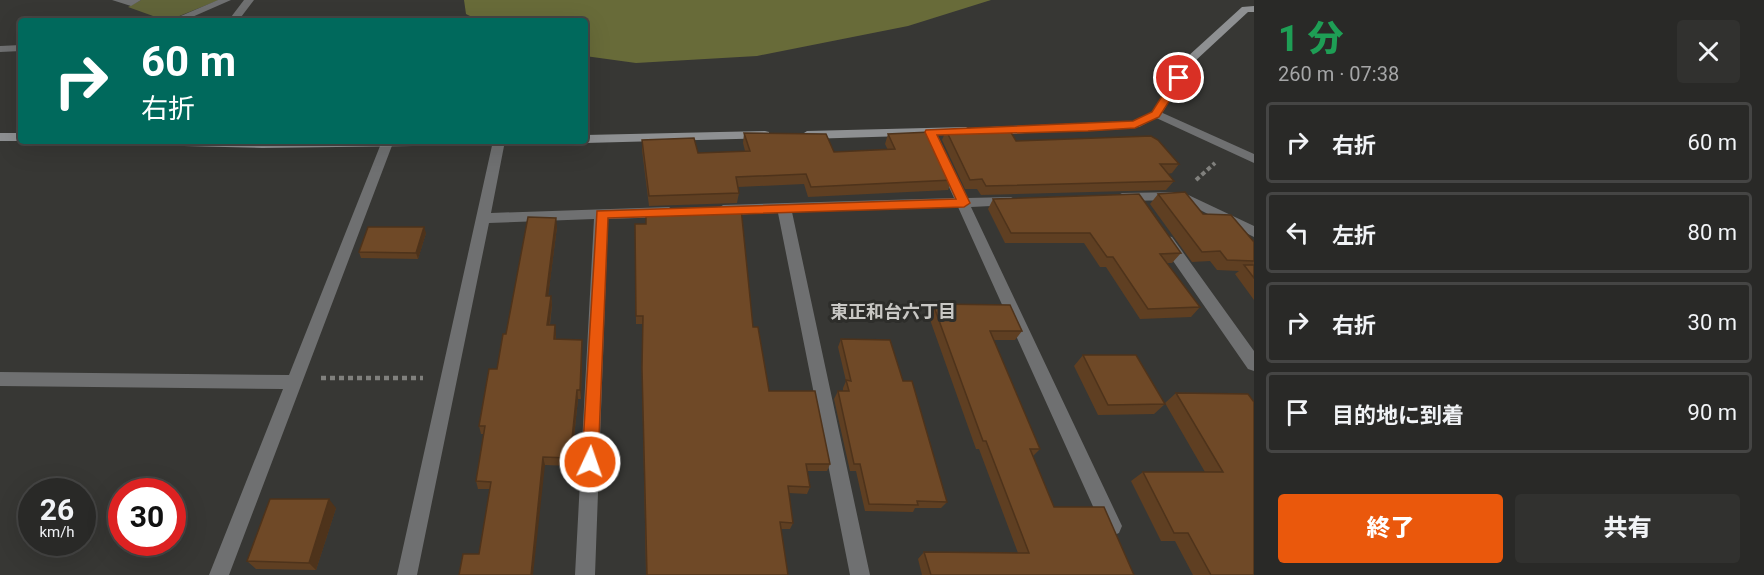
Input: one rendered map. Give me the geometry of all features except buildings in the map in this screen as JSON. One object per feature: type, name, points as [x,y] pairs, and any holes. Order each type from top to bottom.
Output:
[{"type":"street","points":[[117,0],[131,3],[136,0]]},
{"type":"street","points":[[181,18],[226,0]]},
{"type":"street","points":[[235,18],[249,0]]},
{"type":"street","points":[[799,135],[1135,124],[1156,114],[1190,60],[1245,9],[1254,9]]},
{"type":"street","points":[[0,49],[18,48]]},
{"type":"street","points":[[1156,114],[1254,159]]},
{"type":"street","points":[[930,132],[1120,543]]},
{"type":"street","points":[[588,139],[775,135]]},
{"type":"street","points":[[0,137],[18,137]]},
{"type":"street","points":[[219,575],[387,144]]},
{"type":"street","points":[[407,575],[498,144]]},
{"type":"street","points":[[1113,197],[1182,196],[1254,232]]},
{"type":"street","points":[[1136,197],[1254,364]]},
{"type":"street","points":[[704,211],[1021,201]]},
{"type":"street","points":[[784,208],[860,575]]},
{"type":"street","points":[[482,218],[681,212]]},
{"type":"street","points":[[585,575],[602,214]]},
{"type":"street","points":[[0,379],[295,379]]},
{"type":"path","points":[[1182,196],[1185,189],[1221,157]]},
{"type":"path","points":[[295,379],[423,378]]},
{"type":"green space","points":[[141,0],[219,0],[174,18],[159,18],[128,7]]},
{"type":"green space","points":[[464,0],[991,0],[908,26],[757,56],[636,63],[588,56],[588,18],[474,18],[466,14]]},
{"type":"district","name":"東正和台六丁目","points":[[893,312]]},
{"type":"route","points":[[590,462],[602,214],[964,203],[930,132],[1088,128],[1135,124],[1156,114],[1179,78]]}]
